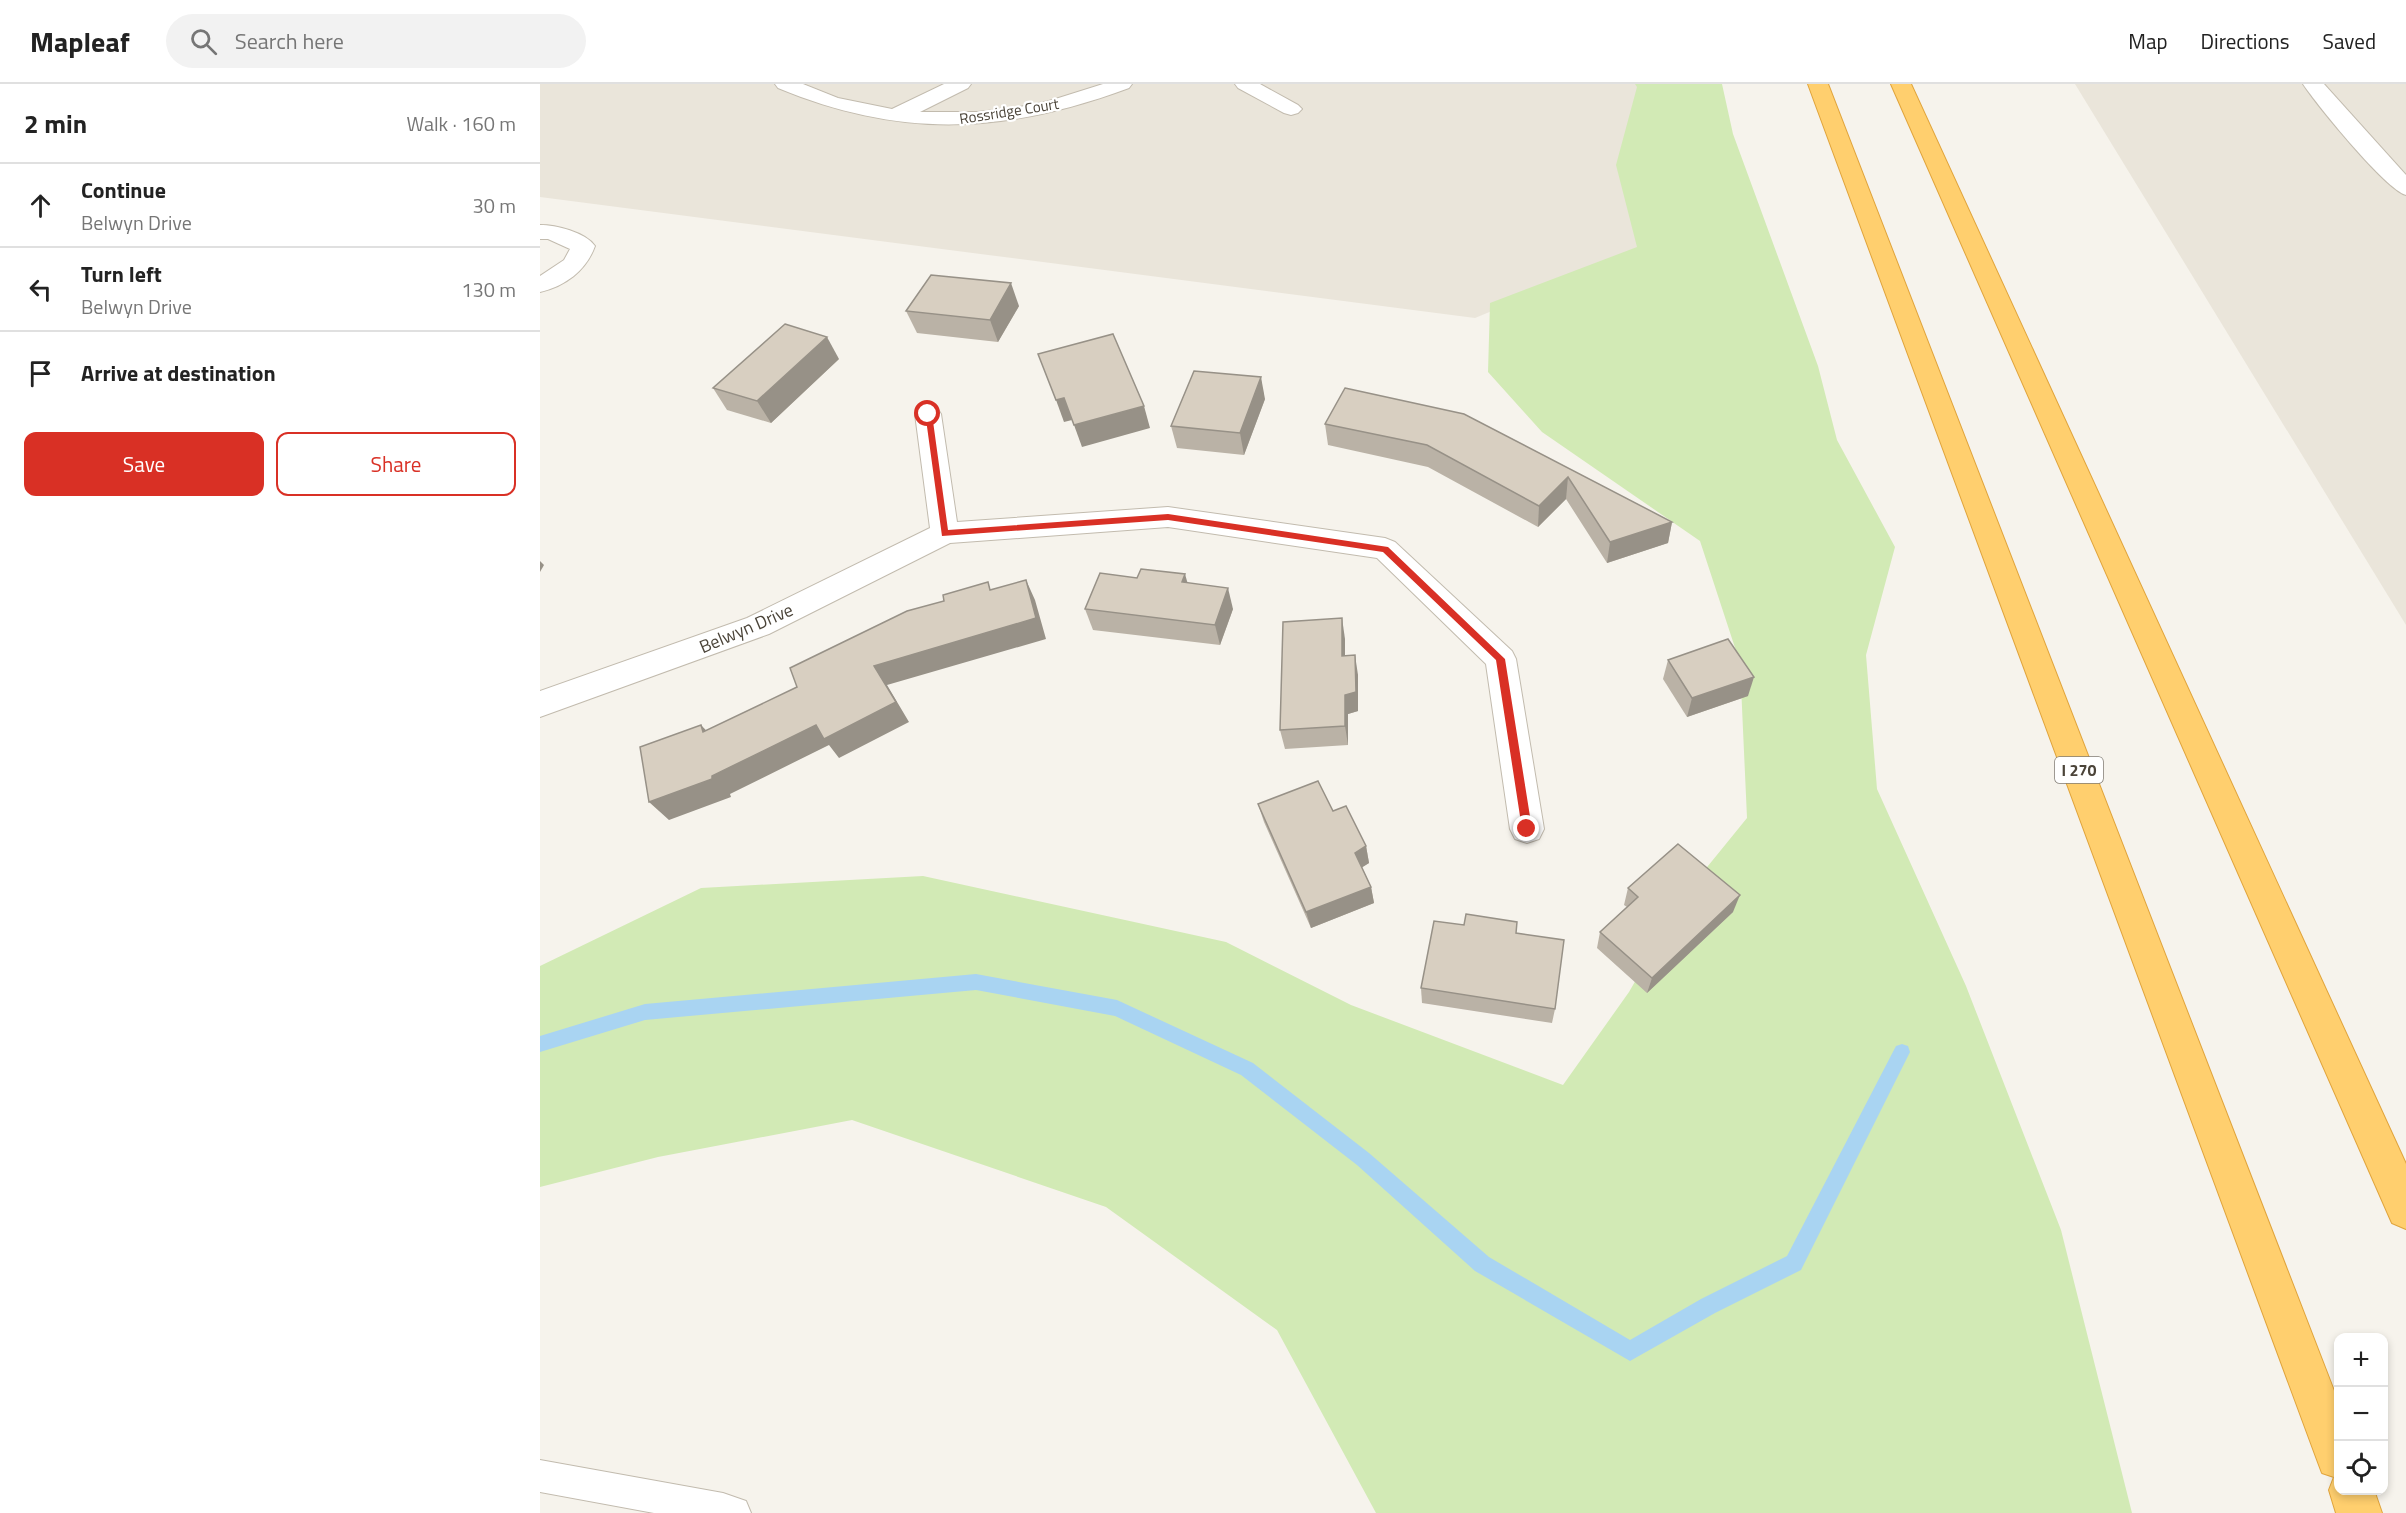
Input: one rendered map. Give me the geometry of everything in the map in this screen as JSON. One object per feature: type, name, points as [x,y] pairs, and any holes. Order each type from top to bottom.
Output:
[{"type":"highway","name":"I 270","points":[[1818,84],[2334,1446]]},
{"type":"highway","points":[[1901,84],[2406,1209]]},
{"type":"highway","points":[[2353,1495],[2360,1513]]},
{"type":"street","name":"Rossridge Court","points":[[785,84],[832,103],[894,116],[966,120],[1041,108],[1095,95],[1122,84]]},
{"type":"street","name":"Rossridge Court","points":[[894,116],[961,84]]},
{"type":"street","points":[[1245,84],[1291,109]]},
{"type":"street","points":[[2313,84],[2379,161],[2406,188]]},
{"type":"street","points":[[540,232],[552,232],[583,246],[581,256],[566,272],[540,285]]},
{"type":"street","points":[[928,414],[945,533]]},
{"type":"street","name":"Belwyn Drive","points":[[540,704],[758,626],[945,533],[1168,517],[1385,549],[1501,659],[1527,829]]},
{"type":"lane","points":[[540,1476],[723,1509],[734,1513]]},
{"type":"shaded area","points":[[540,84],[1640,84],[1670,237],[1475,318],[540,197]]},
{"type":"shaded area","points":[[2075,84],[2406,84],[2406,625]]},
{"type":"green space","points":[[1635,84],[1722,84],[1733,134],[1818,366],[1837,440],[1895,547],[1866,655],[1877,789],[1966,986],[2061,1230],[2132,1513],[1376,1513],[1277,1330],[1106,1207],[852,1120],[658,1157],[540,1187],[540,966],[701,888],[923,876],[1226,942],[1351,1005],[1563,1085],[1629,992],[1686,893],[1747,818],[1740,663],[1700,541],[1542,432],[1488,372],[1490,303],[1637,247],[1616,165],[1637,87]]},
{"type":"building","points":[[931,275],[1011,283],[990,320],[906,311]]},
{"type":"building","points":[[785,324],[827,337],[757,401],[713,388]]},
{"type":"building","points":[[1113,334],[1144,406],[1074,425],[1064,398],[1056,400],[1038,354]]},
{"type":"building","points":[[1194,371],[1261,377],[1240,433],[1171,426]]},
{"type":"building","points":[[1345,388],[1464,414],[1672,522],[1610,542],[1568,477],[1539,506],[1427,445],[1325,424]]},
{"type":"building","points":[[1141,569],[1185,574],[1182,582],[1228,588],[1215,625],[1085,609],[1100,573],[1137,578]]},
{"type":"building","points":[[1026,580],[1036,618],[874,666],[896,702],[824,739],[816,725],[712,776],[712,779],[649,802],[640,747],[701,725],[703,732],[797,687],[790,668],[907,611],[944,601],[943,595],[988,582],[990,590]]},
{"type":"building","points":[[1342,618],[1342,656],[1355,655],[1356,692],[1345,695],[1345,726],[1280,730],[1283,622]]},
{"type":"building","points":[[1728,639],[1754,677],[1692,698],[1668,660]]},
{"type":"building","points":[[1318,781],[1333,811],[1346,806],[1366,846],[1355,853],[1371,887],[1306,912],[1258,804]]},
{"type":"building","points":[[1678,844],[1740,895],[1652,978],[1600,932],[1638,897],[1628,888]]},
{"type":"building","points":[[1466,914],[1517,922],[1516,933],[1564,940],[1555,1009],[1421,988],[1434,921],[1464,925]]},
{"type":"waterway","points":[[540,1044],[645,1012],[976,982],[1117,1008],[1247,1069],[1363,1159],[1482,1264],[1630,1351],[1708,1306],[1794,1263],[1902,1052]]},
{"type":"route","points":[[928,414],[945,533],[1168,517],[1385,549],[1501,659],[1527,829]]}]
